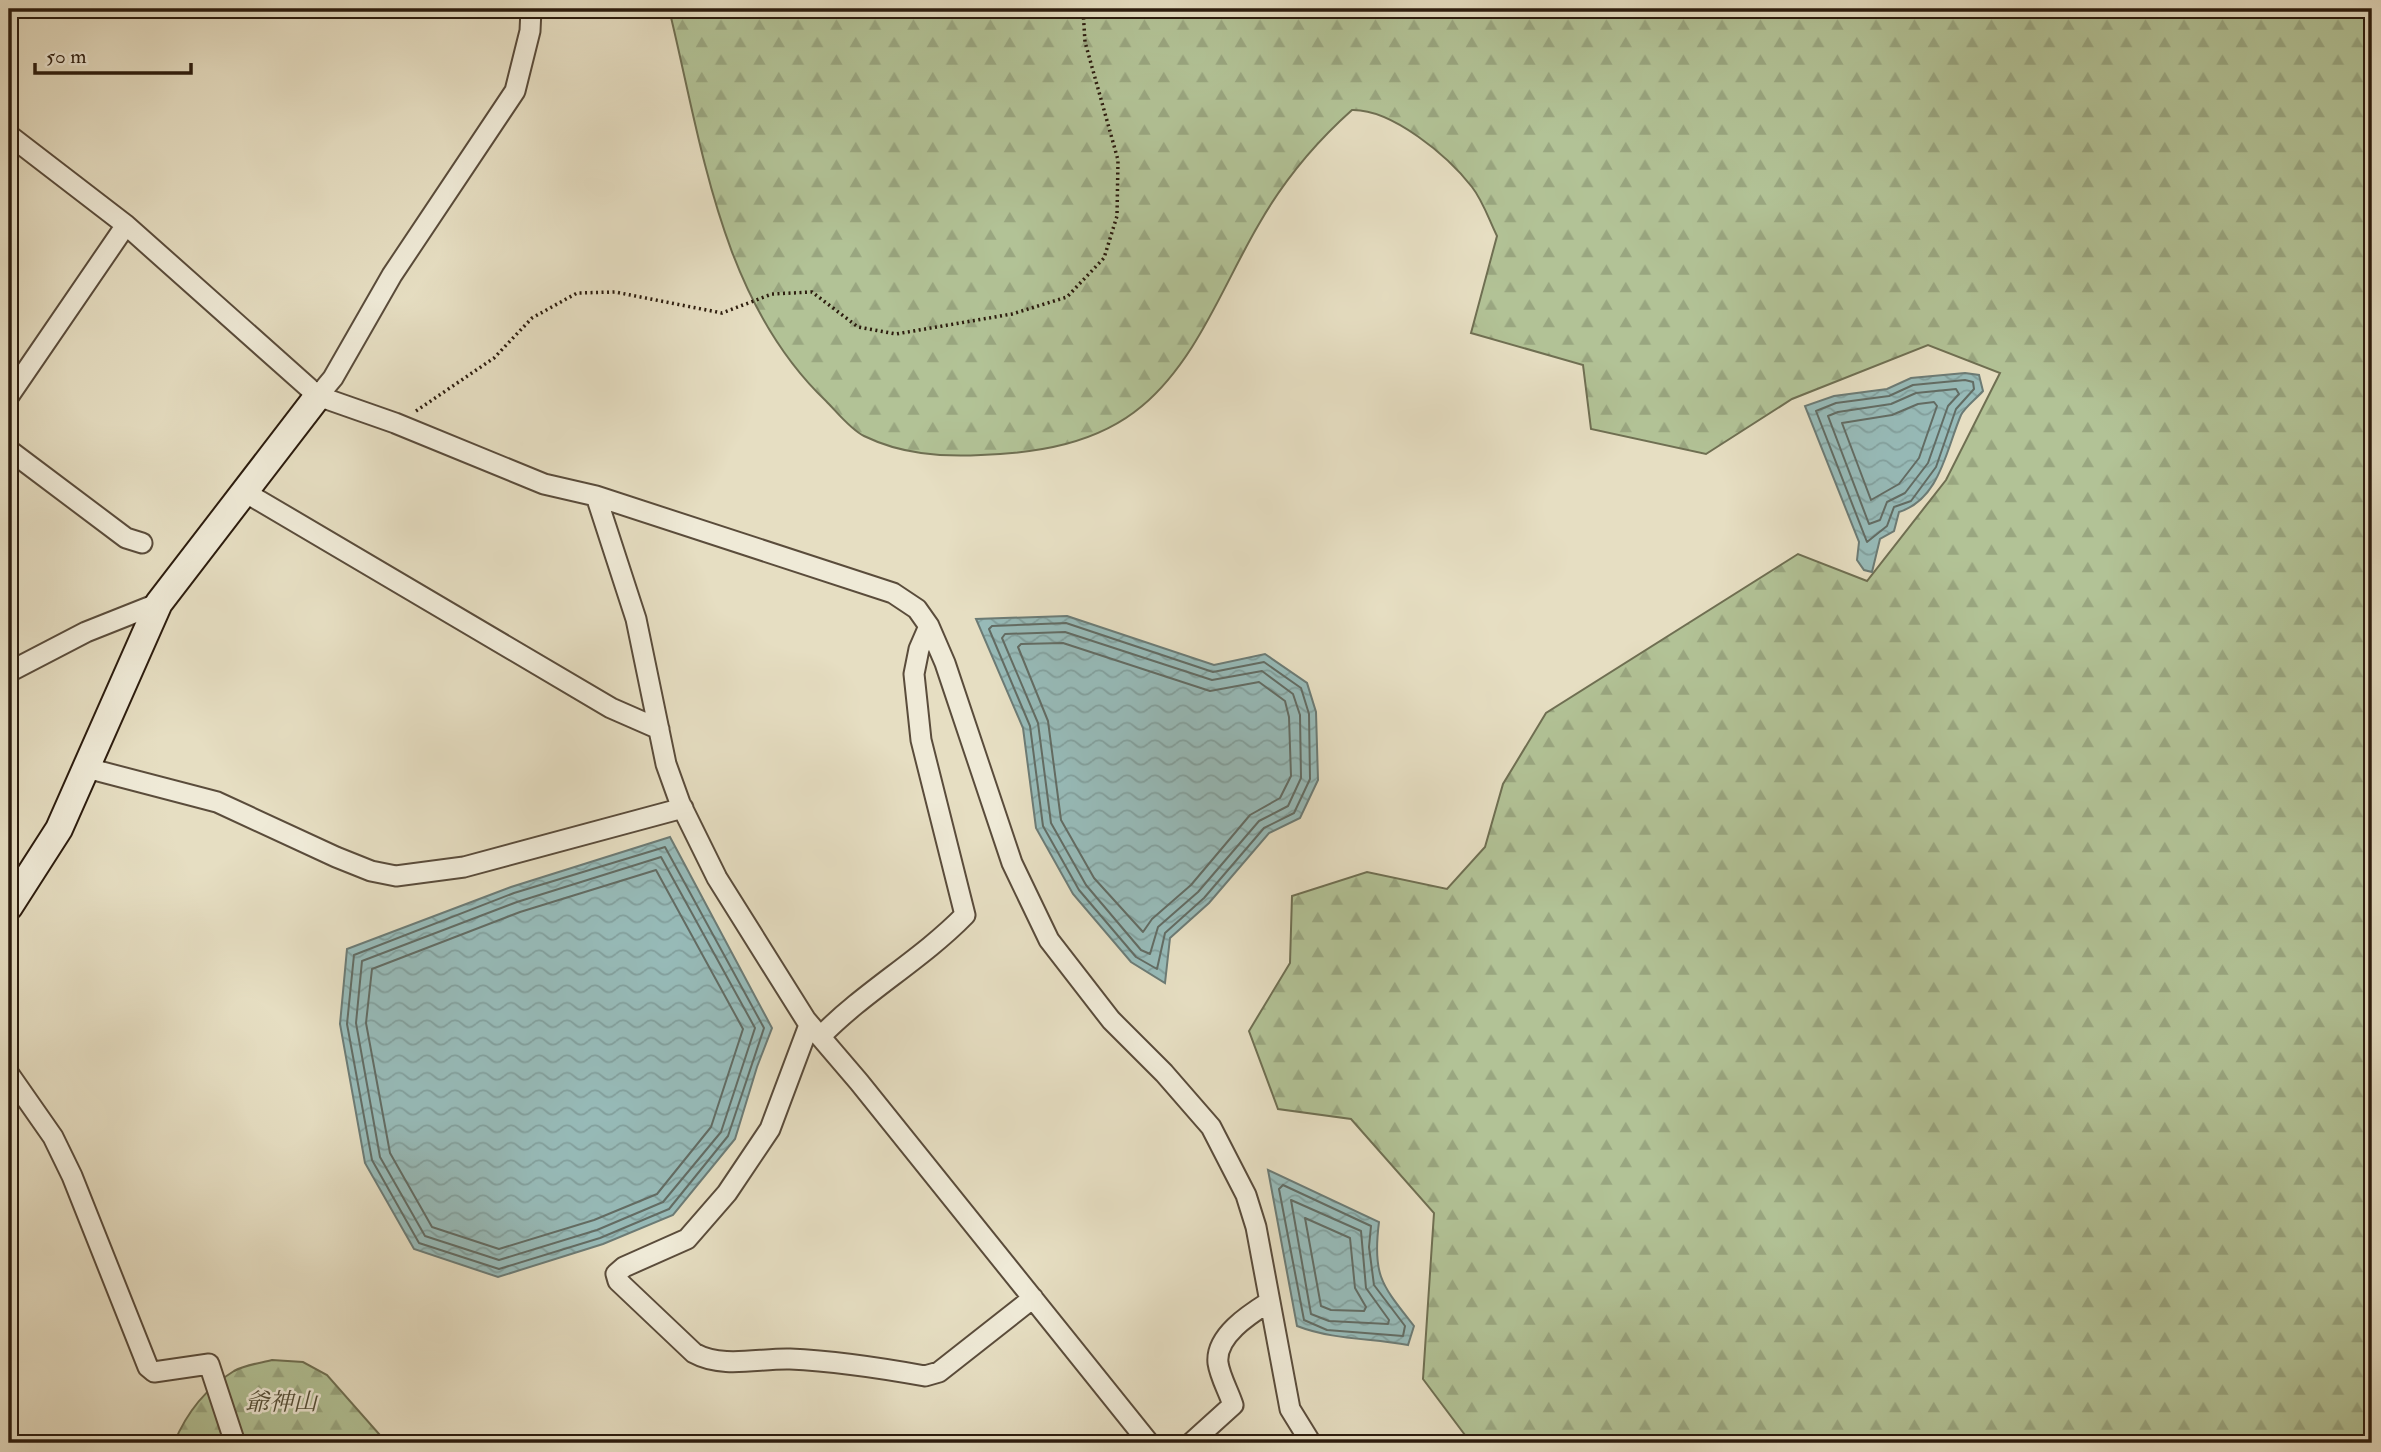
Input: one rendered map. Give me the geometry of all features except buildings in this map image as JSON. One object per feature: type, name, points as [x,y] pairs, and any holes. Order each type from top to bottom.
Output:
[{"type":"street","points":[[9,907],[59,829],[159,603],[333,378],[392,275],[515,91],[530,32],[530,9]]},
{"type":"street","points":[[9,135],[127,225],[318,396],[396,423],[544,484],[597,496],[893,593],[917,609],[929,626],[945,663],[1012,863],[1049,940],[1111,1020],[1164,1073],[1211,1127],[1246,1195],[1256,1227],[1290,1409],[1311,1443]]},
{"type":"street","points":[[9,396],[127,225]]},
{"type":"street","points":[[9,450],[126,538],[142,543]]},
{"type":"street","points":[[243,491],[611,708],[659,729]]},
{"type":"street","points":[[597,496],[636,619],[666,764],[683,808],[717,878],[815,1030],[1149,1443]]},
{"type":"street","points":[[9,672],[86,632],[159,603]]},
{"type":"street","points":[[929,626],[919,649],[914,674],[921,740],[965,915],[946,934],[842,1013],[815,1030],[770,1129],[727,1193],[687,1239],[624,1267],[616,1274],[618,1281],[694,1353],[704,1359],[719,1362],[789,1359],[925,1376],[939,1372],[1033,1298]]},
{"type":"street","points":[[87,768],[217,802],[336,857],[370,871],[396,876],[464,867],[683,808]]},
{"type":"street","points":[[9,1074],[53,1137],[72,1176],[148,1367],[154,1372],[209,1364],[235,1443]]},
{"type":"street","points":[[1191,1443],[1233,1405],[1218,1362],[1223,1341],[1247,1316],[1269,1302]]},
{"type":"path","points":[[396,423],[452,389],[495,358],[532,318],[577,293],[615,292],[722,313],[772,294],[812,292],[858,327],[896,334],[1012,314],[1067,298],[1104,258],[1117,216],[1118,160],[1086,41],[1083,9]]},
{"type":"green space","points":[[669,9],[2372,9],[2372,1443],[1471,1443],[1423,1379],[1434,1213],[1351,1119],[1278,1109],[1249,1031],[1290,963],[1292,896],[1367,872],[1447,889],[1485,847],[1503,784],[1546,713],[1798,554],[1867,581],[1946,480],[2000,373],[1928,345],[1792,399],[1706,454],[1591,429],[1583,365],[1471,333],[1497,236],[1472,187],[1434,149],[1401,126],[1384,117],[1352,110],[1313,149],[1279,192],[1194,344],[1178,367],[1142,406],[1124,419],[1086,438],[1045,449],[951,455],[892,447],[864,436],[844,420],[790,361],[761,316],[738,268],[720,218],[705,166]]},
{"type":"green space","name":"爺神山","points":[[272,1360],[303,1362],[327,1375],[387,1443],[174,1443],[184,1422],[214,1385],[238,1369]]},
{"type":"water","points":[[1965,373],[1979,375],[1983,391],[1961,415],[1933,485],[1913,506],[1899,512],[1894,531],[1880,539],[1872,572],[1864,570],[1857,560],[1859,542],[1805,406],[1834,396],[1887,389],[1911,378]]},
{"type":"water","points":[[1067,616],[1214,665],[1265,654],[1307,683],[1316,712],[1318,780],[1300,818],[1269,833],[1209,903],[1170,938],[1165,983],[1131,962],[1073,894],[1036,828],[1023,728],[976,619]]},
{"type":"water","points":[[670,837],[772,1028],[735,1139],[673,1215],[603,1244],[498,1277],[414,1249],[365,1163],[340,1024],[347,949],[511,887]]},
{"type":"water","points":[[1268,1170],[1379,1222],[1379,1268],[1387,1289],[1414,1326],[1408,1345],[1338,1336],[1297,1326]]}]
